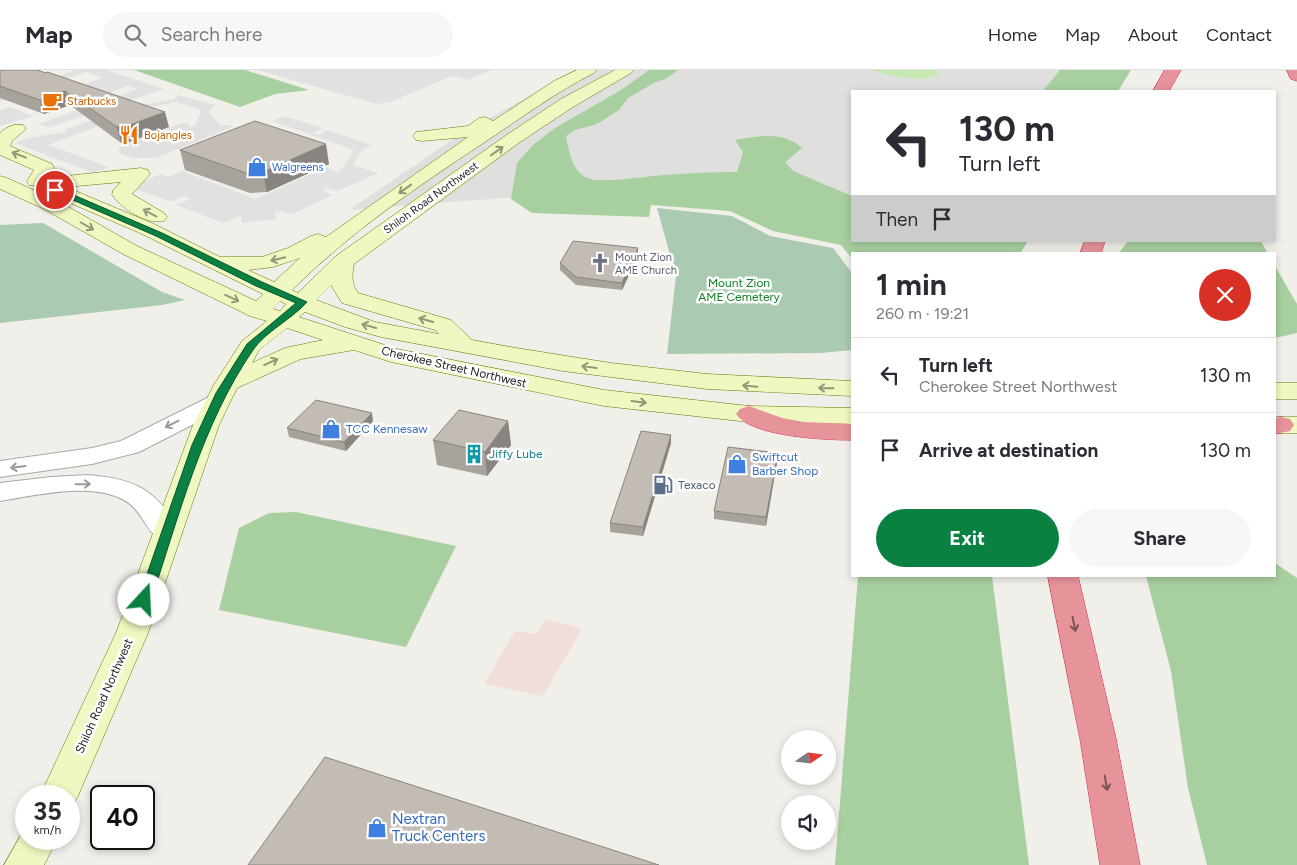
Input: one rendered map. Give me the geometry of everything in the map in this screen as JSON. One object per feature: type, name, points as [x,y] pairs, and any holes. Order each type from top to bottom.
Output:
[{"type":"highway","points":[[1162,90],[1173,70]]},
{"type":"highway","points":[[1295,70],[1297,76]]},
{"type":"highway","points":[[749,414],[804,430],[851,432]]},
{"type":"highway","points":[[1064,577],[1098,740],[1120,865]]},
{"type":"main road","name":"Shiloh Road Northwest","points":[[64,785],[130,640],[198,445],[222,393],[250,346],[258,310],[305,265],[368,215],[442,162],[548,92],[589,70]]},
{"type":"main road","name":"Shiloh Road Northwest","points":[[250,346],[284,319],[344,261],[522,133],[568,103],[626,70]]},
{"type":"main road","points":[[442,162],[438,147],[422,136],[473,131],[528,95],[548,92]]},
{"type":"main road","points":[[0,131],[17,128],[6,136],[2,143],[2,149],[45,168],[36,187]]},
{"type":"main road","name":"Cherokee Street Northwest","points":[[0,164],[36,187],[159,235],[278,292],[354,322],[416,339],[466,346],[508,355],[661,377],[758,386],[851,389]]},
{"type":"main road","points":[[0,186],[36,187],[141,174],[123,190],[122,195],[126,200],[158,217],[178,233],[182,246]]},
{"type":"main road","name":"Cherokee Street Northwest","points":[[0,182],[36,187],[51,205],[130,250],[258,310],[391,354],[604,398],[749,414],[851,416]]},
{"type":"main road","points":[[212,260],[241,265],[289,257],[345,223],[368,215]]},
{"type":"main road","points":[[344,261],[340,281],[350,298],[443,325],[466,346]]},
{"type":"main road","points":[[222,393],[294,353],[360,343]]},
{"type":"main road","points":[[1276,391],[1297,391]]},
{"type":"main road","points":[[24,865],[32,850]]},
{"type":"street","points":[[0,469],[92,456],[130,446],[222,393]]},
{"type":"street","points":[[0,492],[76,484],[115,486],[137,495],[168,533]]},
{"type":"shaded area","points":[[76,70],[106,70],[164,89],[50,127],[38,124],[138,89],[128,86],[94,98],[70,89],[102,78],[86,72],[0,101],[0,95]]},
{"type":"shaded area","points":[[257,70],[492,70],[468,80],[452,76],[390,102],[376,104]]},
{"type":"shaded area","points":[[577,70],[1086,70],[1070,90],[851,90],[851,206],[763,178],[349,210],[464,132]]},
{"type":"shaded area","points":[[178,95],[215,105],[208,112],[220,125],[232,125],[230,128],[156,158],[134,158],[120,154],[119,147],[180,124],[188,123],[190,127],[195,126],[201,110],[176,102],[147,108],[48,145],[109,167],[93,173],[15,143],[28,138],[65,132],[67,129],[129,107],[174,99]]},
{"type":"shaded area","points":[[10,107],[33,116],[0,126],[0,110]]},
{"type":"shaded area","points":[[284,116],[324,128],[312,133],[318,135],[328,130],[372,145],[362,150],[353,165],[378,173],[338,191],[328,188],[323,190],[332,195],[291,215],[279,211],[274,212],[276,219],[242,223],[241,216],[223,223],[176,205],[190,199],[184,196],[171,202],[130,187],[161,174],[168,177],[182,171],[256,199],[326,167],[337,172],[342,168],[354,150],[272,121]]},
{"type":"shaded area","points":[[546,619],[582,629],[543,696],[484,684],[515,631],[536,634]]},
{"type":"green space","points":[[134,70],[245,70],[309,90],[275,94],[240,107]]},
{"type":"green space","points":[[649,70],[678,70],[666,79],[654,83],[628,98],[619,110],[597,124],[575,130],[566,136],[572,161],[578,171],[588,178],[603,180],[710,172],[737,172],[743,152],[735,140],[762,136],[779,137],[787,139],[802,148],[785,162],[793,171],[851,196],[851,242],[1027,242],[1021,252],[851,252],[851,258],[841,245],[773,231],[730,211],[651,205],[649,217],[532,213],[511,199],[517,163],[533,145],[555,128],[621,90]]},
{"type":"green space","points":[[871,70],[936,70],[939,74],[933,77],[916,78],[896,76]]},
{"type":"green space","points":[[1060,70],[1131,70],[1119,90],[1044,90]]},
{"type":"green space","name":"Mount Zion AME Cemetery","points":[[657,208],[732,216],[770,236],[833,248],[851,272],[851,350],[821,353],[667,354],[676,276]]},
{"type":"green space","points":[[43,223],[162,292],[185,300],[162,305],[0,323],[0,225]]},
{"type":"green space","points":[[1127,242],[1262,242],[1267,252],[1120,252]]},
{"type":"green space","points":[[1276,268],[1297,304],[1297,333],[1276,338]]},
{"type":"green space","points":[[296,512],[456,546],[406,647],[219,610],[239,528],[269,513]]},
{"type":"green space","points":[[1276,564],[1297,578],[1297,865],[1207,865],[1188,788],[1171,671],[1146,577],[1276,577]]},
{"type":"green space","points":[[858,577],[992,577],[1029,865],[835,865]]},
{"type":"building","points":[[0,70],[37,70],[47,72],[165,112],[124,127],[122,125],[117,127],[65,91],[40,100],[0,86]]},
{"type":"building","points":[[255,121],[326,144],[263,172],[246,173],[180,150]]},
{"type":"building","name":"Mount Zion AME Church","points":[[573,241],[638,248],[622,283],[576,277],[560,263]]},
{"type":"building","name":"TCC Kennesaw","points":[[316,400],[372,413],[344,442],[287,428]]},
{"type":"building","points":[[459,410],[508,421],[485,452],[433,440]]},
{"type":"building","points":[[641,431],[671,435],[643,527],[610,523]]},
{"type":"building","points":[[728,447],[778,453],[766,517],[714,511]]},
{"type":"building","points":[[325,757],[659,865],[248,865]]},
{"type":"place","name":"Starbucks","points":[[52,101]]},
{"type":"place","name":"Bojangles","points":[[129,135]]},
{"type":"place","name":"Walgreens","points":[[257,167]]},
{"type":"place","name":"Mount Zion AME Church","points":[[600,263]]},
{"type":"place","name":"TCC Kennesaw","points":[[331,429]]},
{"type":"place","name":"Jiffy Lube","points":[[474,454]]},
{"type":"place","name":"Swiftcut Barber Shop","points":[[737,464]]},
{"type":"place","name":"Texaco","points":[[663,485]]},
{"type":"place","name":"Nextran Truck Centers","points":[[377,828]]},
{"type":"route","points":[[55,190],[159,235],[259,284],[302,302],[250,346],[216,403],[198,445],[144,600]]}]
